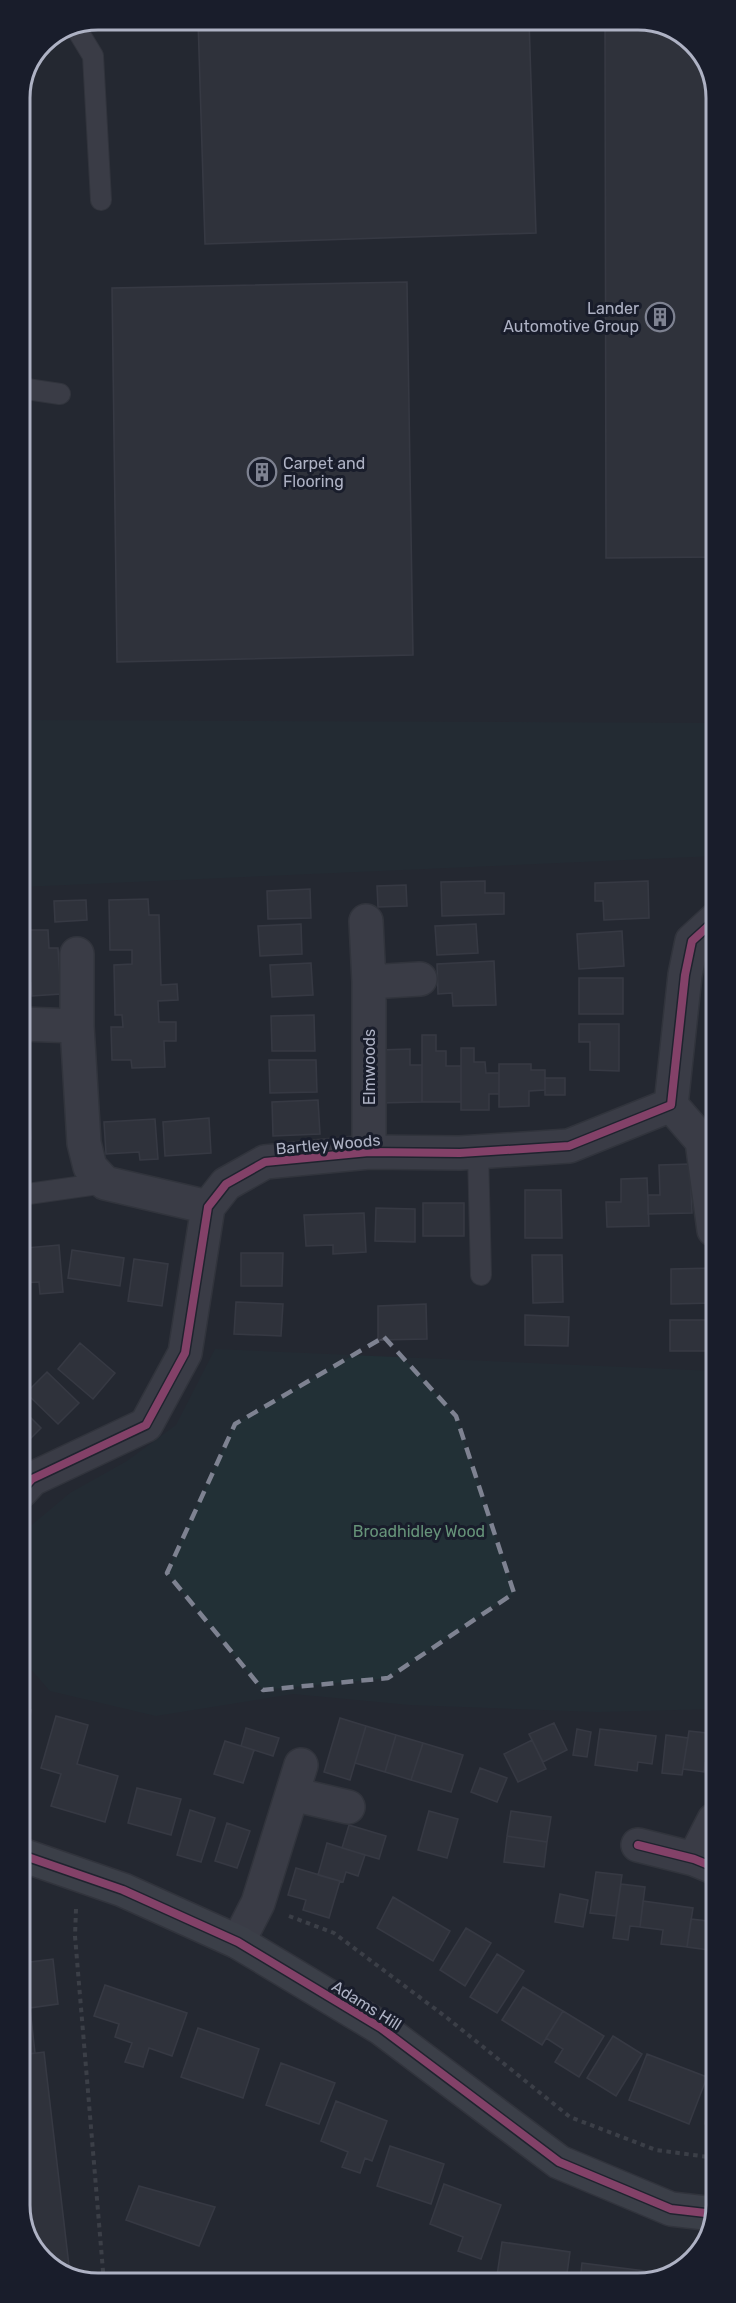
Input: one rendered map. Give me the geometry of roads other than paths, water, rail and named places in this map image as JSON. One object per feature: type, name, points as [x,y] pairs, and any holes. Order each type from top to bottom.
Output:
[{"type":"street","name":"Elmwoods","points":[[366,921],[369,982],[369,1152]]},
{"type":"street","points":[[706,928],[692,941],[685,975],[671,1105],[702,1141],[706,1171]]},
{"type":"street","points":[[30,1481],[147,1425],[185,1353],[207,1207],[105,1183],[90,1167],[84,1143],[77,1026],[77,954]]},
{"type":"street","points":[[369,982],[420,979]]},
{"type":"street","points":[[30,1024],[77,1026]]},
{"type":"street","name":"Bartley Woods","points":[[207,1207],[226,1184],[265,1162],[369,1152],[478,1152],[569,1146],[671,1105]]},
{"type":"street","points":[[238,1942],[258,1903],[297,1780],[348,1807]]},
{"type":"street","points":[[638,1845],[705,1864]]},
{"type":"street","name":"Adams Hill","points":[[30,1858],[123,1890],[238,1942],[381,2028],[559,2162],[671,2209],[705,2213]]},
{"type":"lane","points":[[79,33],[93,56],[101,200]]},
{"type":"lane","points":[[30,390],[60,394]]},
{"type":"lane","points":[[478,1152],[481,1275]]},
{"type":"lane","points":[[30,1194],[105,1183]]},
{"type":"place","name":"Lander Automotive Group","points":[[660,317]]},
{"type":"place","name":"Carpet and Flooring","points":[[262,472]]},
{"type":"park label","name":"Broadhidley Wood","points":[[419,1531]]}]
